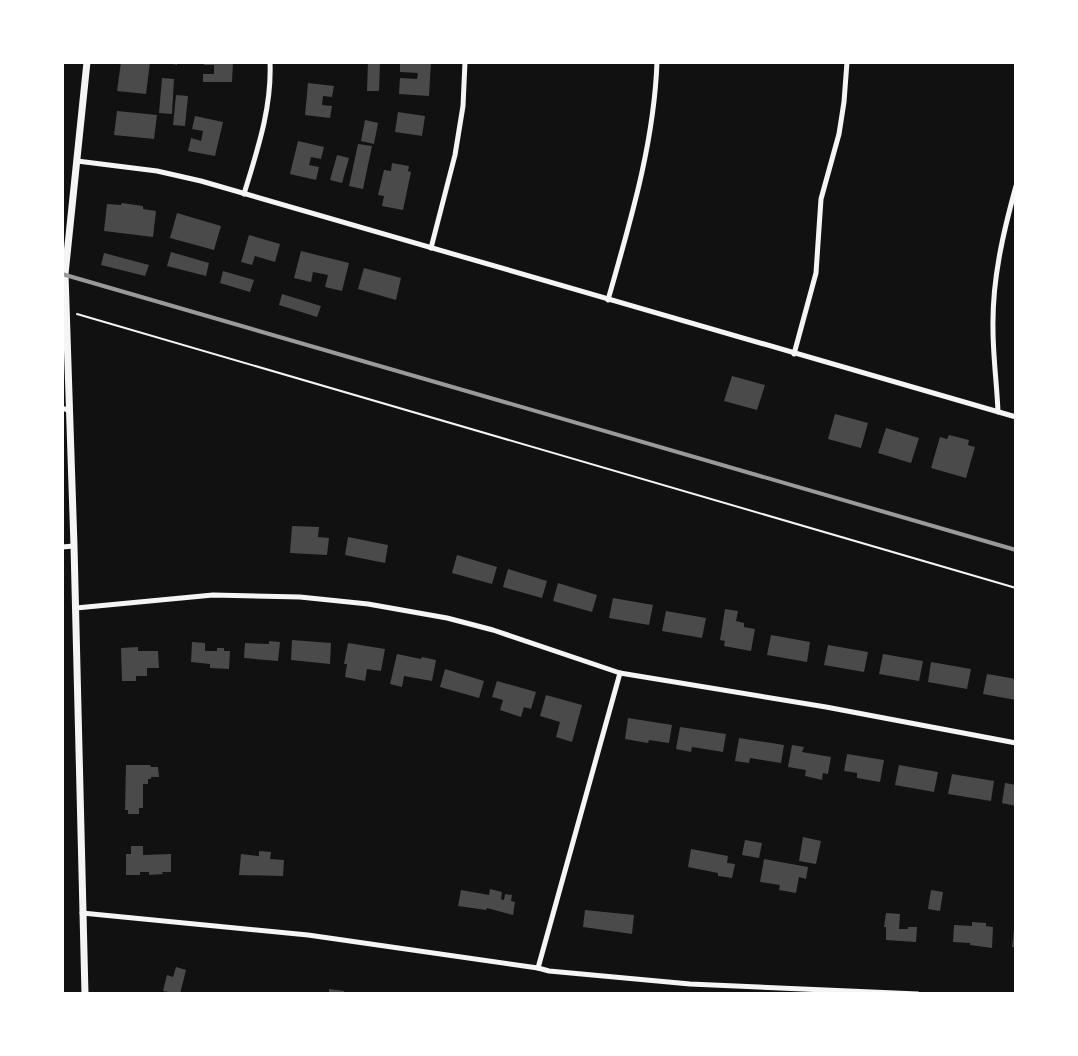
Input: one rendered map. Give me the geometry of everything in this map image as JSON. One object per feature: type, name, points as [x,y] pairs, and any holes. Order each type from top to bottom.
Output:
[{"type":"street","points":[[84,994],[76,608],[66,409],[65,274],[87,62]]},
{"type":"street","points":[[244,194],[266,114],[270,85],[270,62]]},
{"type":"street","points":[[431,248],[455,155],[463,106],[465,62]]},
{"type":"street","points":[[608,300],[644,167],[653,118],[657,62]]},
{"type":"street","points":[[794,354],[816,273],[821,199],[839,134],[847,62]]},
{"type":"street","points":[[77,161],[157,171],[244,194],[1016,417]]},
{"type":"street","points":[[998,412],[993,328],[994,304],[1002,235],[1016,186]]},
{"type":"street","points":[[62,547],[74,546]]},
{"type":"street","points":[[76,608],[213,595],[300,597],[368,604],[447,618],[493,630],[620,673],[826,707],[1016,743]]},
{"type":"street","points":[[538,968],[620,673]]},
{"type":"street","points":[[82,913],[308,935],[549,971],[686,984],[918,994]]},
{"type":"path","points":[[66,311],[1016,588]]},
{"type":"building","points":[[121,62],[150,62],[146,94],[117,91]]},
{"type":"building","points":[[164,62],[177,62],[177,65]]},
{"type":"building","points":[[204,62],[233,62],[232,82],[203,82],[203,74],[214,74],[214,65],[204,65]]},
{"type":"building","points":[[368,62],[380,62],[379,91],[367,91]]},
{"type":"building","points":[[400,62],[431,62],[429,96],[399,94],[400,78],[417,79],[418,73],[400,72]]},
{"type":"building","points":[[162,78],[174,79],[172,114],[159,113]]},
{"type":"building","points":[[308,83],[334,86],[332,97],[323,96],[322,105],[332,106],[330,118],[305,115]]},
{"type":"building","points":[[176,95],[188,96],[185,126],[173,125]]},
{"type":"building","points":[[117,111],[157,115],[154,139],[114,135]]},
{"type":"building","points":[[398,112],[425,116],[422,136],[395,132]]},
{"type":"building","points":[[195,116],[223,122],[215,156],[188,151],[191,138],[201,141],[203,131],[192,129]]},
{"type":"building","points":[[365,120],[378,123],[374,144],[361,141]]},
{"type":"building","points":[[298,141],[324,147],[321,159],[311,157],[309,165],[319,167],[316,180],[290,174]]},
{"type":"building","points":[[358,144],[372,146],[363,189],[349,186]]},
{"type":"building","points":[[337,155],[349,158],[342,183],[330,180]]},
{"type":"building","points":[[392,163],[409,166],[408,171],[411,172],[403,210],[382,206],[384,196],[378,195],[384,170],[391,171]]},
{"type":"building","points":[[122,203],[143,206],[143,209],[156,211],[153,237],[104,231],[107,204],[121,205]]},
{"type":"building","points":[[177,213],[221,226],[214,250],[170,238]]},
{"type":"building","points":[[249,235],[280,244],[275,262],[255,256],[252,265],[241,262]]},
{"type":"building","points":[[301,251],[349,263],[342,291],[325,287],[328,275],[313,272],[311,282],[294,278]]},
{"type":"building","points":[[171,252],[209,263],[206,276],[167,266]]},
{"type":"building","points":[[104,253],[149,265],[145,276],[101,265]]},
{"type":"building","points":[[364,268],[401,278],[396,300],[358,289]]},
{"type":"building","points":[[223,271],[254,280],[250,292],[220,283]]},
{"type":"building","points":[[282,294],[321,306],[317,317],[279,305]]},
{"type":"building","points":[[732,376],[765,385],[757,410],[724,401]]},
{"type":"building","points":[[835,414],[868,423],[861,448],[828,439]]},
{"type":"building","points":[[886,428],[919,438],[911,463],[878,453]]},
{"type":"building","points":[[949,435],[969,440],[968,445],[975,447],[966,478],[931,468],[940,437],[947,439]]},
{"type":"building","points":[[292,526],[319,527],[318,537],[329,538],[327,555],[290,553]]},
{"type":"building","points":[[348,537],[388,545],[385,563],[345,555]]},
{"type":"building","points":[[457,555],[497,567],[492,584],[452,573]]},
{"type":"building","points":[[508,569],[547,581],[542,598],[503,587]]},
{"type":"building","points":[[558,583],[597,595],[592,612],[553,601]]},
{"type":"building","points":[[613,598],[653,605],[649,625],[609,618]]},
{"type":"building","points":[[725,609],[738,611],[736,621],[744,623],[744,627],[755,629],[751,651],[724,646],[725,641],[720,640]]},
{"type":"building","points":[[666,611],[706,618],[702,638],[662,631]]},
{"type":"building","points":[[771,635],[810,642],[807,662],[767,655]]},
{"type":"building","points":[[292,640],[331,643],[330,664],[291,660]]},
{"type":"building","points":[[269,641],[280,642],[278,661],[244,658],[245,643],[269,644]]},
{"type":"building","points":[[192,642],[205,643],[205,651],[217,651],[217,648],[224,648],[224,651],[230,651],[229,669],[210,668],[210,664],[191,662]]},
{"type":"building","points":[[348,643],[385,649],[381,671],[367,669],[365,681],[345,677],[347,664],[344,664]]},
{"type":"building","points":[[828,645],[868,652],[864,672],[824,665]]},
{"type":"building","points":[[138,647],[138,651],[158,651],[159,668],[147,668],[147,676],[136,676],[136,681],[122,681],[121,648]]},
{"type":"building","points":[[397,654],[436,660],[432,681],[404,676],[402,687],[390,684]]},
{"type":"building","points":[[883,654],[923,661],[919,681],[879,674]]},
{"type":"building","points":[[931,662],[971,669],[967,689],[928,682]]},
{"type":"building","points":[[445,669],[484,681],[479,698],[440,687]]},
{"type":"building","points":[[987,674],[1016,679],[1016,700],[983,694]]},
{"type":"building","points":[[497,681],[536,692],[531,709],[524,707],[521,717],[500,710],[503,700],[492,697]]},
{"type":"building","points":[[546,695],[582,705],[572,742],[556,737],[560,722],[540,716]]},
{"type":"building","points":[[628,718],[672,725],[669,743],[649,740],[648,743],[625,739]]},
{"type":"building","points":[[680,727],[726,734],[723,752],[692,747],[691,752],[676,749]]},
{"type":"building","points":[[739,738],[784,745],[781,763],[750,758],[749,763],[735,761]]},
{"type":"building","points":[[792,745],[804,747],[802,752],[831,757],[828,774],[823,773],[822,780],[805,776],[806,770],[788,767]]},
{"type":"building","points":[[847,754],[884,760],[880,782],[857,778],[857,773],[844,771]]},
{"type":"building","points":[[126,765],[158,767],[159,777],[151,777],[151,779],[148,779],[148,784],[143,784],[143,808],[139,808],[139,814],[128,814],[128,810],[125,810]]},
{"type":"building","points":[[899,765],[938,772],[934,792],[895,785]]},
{"type":"building","points":[[952,774],[994,781],[991,801],[948,794]]},
{"type":"building","points":[[1005,783],[1016,785],[1016,806],[1002,803]]},
{"type":"building","points":[[803,837],[821,841],[816,864],[799,861]]},
{"type":"building","points":[[745,840],[762,843],[759,858],[742,855]]},
{"type":"building","points":[[131,846],[143,846],[143,855],[171,854],[171,872],[149,875],[149,872],[140,872],[140,875],[126,875],[126,854],[131,854]]},
{"type":"building","points":[[691,849],[728,856],[727,863],[735,864],[732,878],[688,867]]},
{"type":"building","points":[[259,851],[271,852],[270,859],[284,860],[283,876],[239,875],[241,854],[259,856]]},
{"type":"building","points":[[764,859],[808,867],[806,879],[799,877],[796,893],[779,890],[780,885],[760,882]]},
{"type":"building","points":[[490,889],[502,892],[501,899],[504,900],[505,894],[512,895],[511,901],[515,902],[513,915],[487,908],[486,910],[458,906],[461,890],[489,895]]},
{"type":"building","points":[[931,890],[943,892],[940,911],[928,909]]},
{"type":"building","points":[[585,910],[634,915],[632,934],[583,927]]},
{"type":"building","points":[[886,913],[900,914],[899,929],[917,927],[916,942],[886,940],[886,927],[884,927]]},
{"type":"building","points":[[972,922],[986,923],[986,926],[993,927],[992,948],[970,945],[970,943],[953,942],[954,925],[972,926]]},
{"type":"building","points":[[1014,930],[1016,930],[1016,947],[1012,947]]},
{"type":"building","points":[[176,967],[186,970],[180,994],[163,991],[167,975],[173,977]]},
{"type":"building","points":[[329,989],[344,991],[344,994],[329,994]]},
{"type":"railway","points":[[62,274],[1016,550]]}]
